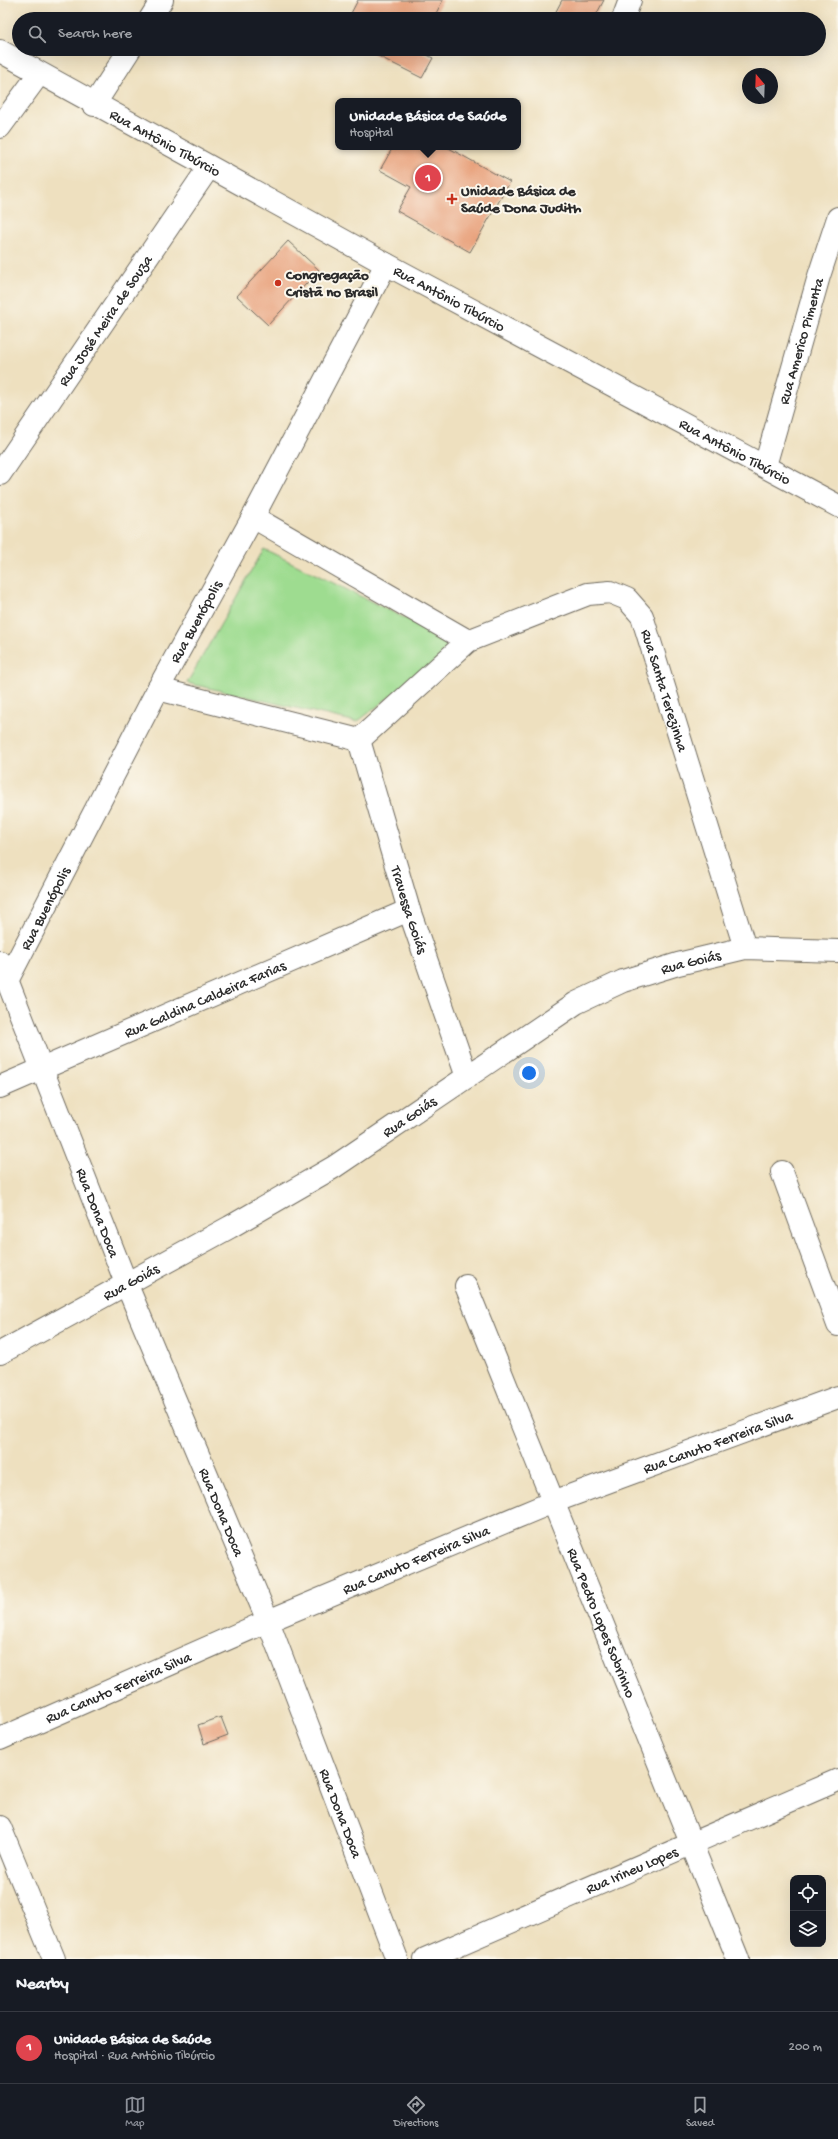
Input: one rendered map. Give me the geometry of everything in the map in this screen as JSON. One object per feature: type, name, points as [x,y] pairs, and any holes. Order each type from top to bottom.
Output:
[{"type":"street","points":[[154,12],[162,0]]},
{"type":"street","points":[[626,12],[630,0]]},
{"type":"street","name":"Rua Antônio Tibúrcio","points":[[0,51],[94,105],[386,264],[838,506]]},
{"type":"street","points":[[94,105],[126,56]]},
{"type":"street","points":[[0,126],[39,74]]},
{"type":"street","name":"Rua José Meira de Souza","points":[[0,474],[209,167]]},
{"type":"street","name":"Rua Americo Pimenta","points":[[765,466],[819,276],[838,218]]},
{"type":"street","name":"Rua Buenópolis","points":[[4,971],[253,517],[386,264]]},
{"type":"street","points":[[158,688],[359,740],[468,641],[253,517]]},
{"type":"street","name":"Rua Santa Terezinha","points":[[468,641],[588,594],[610,592],[627,599],[642,616],[745,948]]},
{"type":"street","name":"Travessa Goiás","points":[[359,740],[410,910],[467,1077]]},
{"type":"street","name":"Rua Galdina Caldeira Farias","points":[[0,1087],[410,910]]},
{"type":"street","name":"Rua Goiás","points":[[0,1353],[230,1227],[334,1167],[576,1003],[623,981],[678,964],[745,948],[838,951]]},
{"type":"street","points":[[4,971],[42,1068]]},
{"type":"street","name":"Rua Dona Doca","points":[[42,1068],[126,1283],[268,1621],[397,1959]]},
{"type":"street","points":[[782,1172],[838,1325]]},
{"type":"street","name":"Rua Pedro Lopes Sobrinho","points":[[466,1286],[738,1959]]},
{"type":"street","name":"Rua Canuto Ferreira Silva","points":[[0,1739],[268,1621],[553,1502],[838,1396]]},
{"type":"street","name":"Rua Irineu Lopes","points":[[425,1959],[838,1780]]},
{"type":"street","points":[[0,1827],[54,1959]]},
{"type":"green space","points":[[264,549],[458,644],[357,722],[187,683]]},
{"type":"building","points":[[358,0],[443,0],[437,12],[352,12]]},
{"type":"building","points":[[562,0],[604,0],[598,12],[556,12]]},
{"type":"building","points":[[378,56],[429,56],[433,58],[422,78]]},
{"type":"building","name":"Unidade Básica de Saúde Dona Judith","points":[[391,150],[452,150],[510,182],[470,252],[397,211],[411,187],[380,170]]},
{"type":"building","name":"Congregação Cristã no Brasil","points":[[288,241],[319,270],[268,325],[237,296]]},
{"type":"building","points":[[221,1717],[228,1735],[204,1744],[198,1725]]},
{"type":"place","name":"Unidade Básica de Saúde","points":[[428,178]]},
{"type":"place","name":"Unidade Básica de Saúde Dona Judith","points":[[452,199]]},
{"type":"place","name":"Congregação Cristã no Brasil","points":[[278,283]]}]
